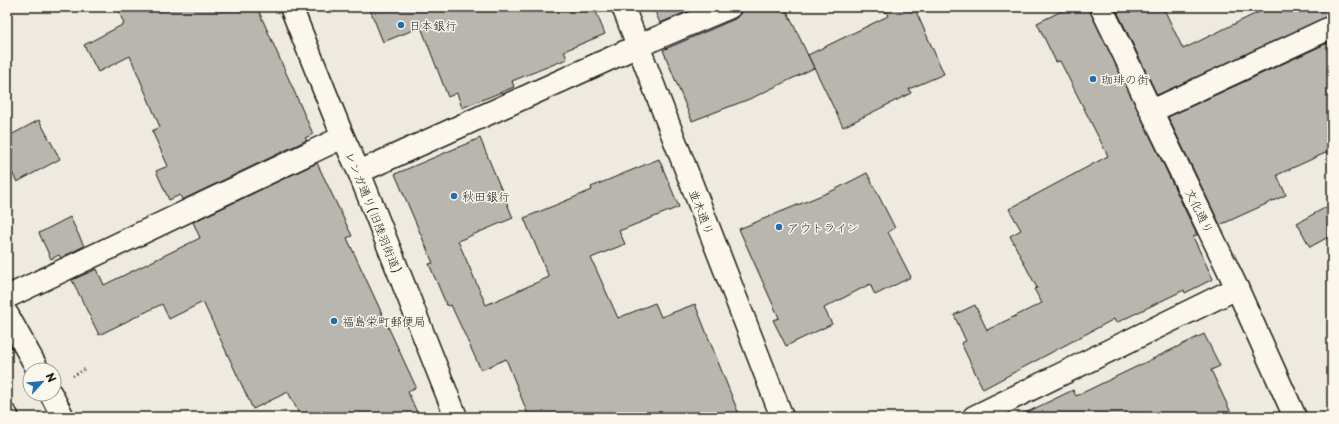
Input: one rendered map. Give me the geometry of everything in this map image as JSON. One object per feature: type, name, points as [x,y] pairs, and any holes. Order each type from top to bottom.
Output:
[{"type":"main road","name":"レンガ通り(旧陸羽街道)","points":[[291,7],[343,137],[360,172],[456,417]]},
{"type":"main road","name":"並木通り","points":[[623,7],[782,417]]},
{"type":"main road","points":[[360,172],[638,46],[730,7]]},
{"type":"main road","name":"文化通り","points":[[1101,7],[1237,288],[1295,417]]},
{"type":"main road","points":[[1152,111],[1332,27]]},
{"type":"main road","points":[[7,297],[343,137]]},
{"type":"main road","points":[[974,417],[1237,288]]},
{"type":"main road","points":[[7,314],[34,362]]},
{"type":"main road","points":[[55,402],[63,417]]},
{"type":"path","points":[[75,381],[72,375],[85,369]]},
{"type":"building","points":[[117,7],[257,7],[313,134],[305,138],[307,140],[182,200],[180,195],[169,200],[156,171],[168,166],[152,131],[160,127],[130,56],[98,72],[84,45],[124,24]]},
{"type":"building","points":[[369,7],[594,7],[605,34],[564,51],[567,59],[512,81],[514,87],[462,108],[457,93],[448,97],[421,27],[383,42]]},
{"type":"building","points":[[653,7],[698,7],[660,23]]},
{"type":"building","points":[[742,7],[785,7],[814,68],[752,98],[692,121],[663,50],[735,19],[740,14]]},
{"type":"building","points":[[884,7],[914,7],[944,74],[909,89],[911,93],[843,127],[808,55],[888,16]]},
{"type":"building","points":[[1070,7],[1089,7],[1197,235],[1193,237],[1213,279],[1185,293],[1184,290],[1116,323],[1114,319],[983,389],[961,343],[966,341],[954,315],[975,305],[987,330],[1042,303],[1034,289],[1037,288],[1010,236],[1021,230],[1009,209],[1108,156],[1060,61],[1056,62],[1037,23]]},
{"type":"building","points":[[1115,7],[1163,7],[1183,49],[1269,7],[1332,7],[1332,15],[1157,95]]},
{"type":"building","points":[[1332,41],[1332,150],[1277,175],[1286,195],[1220,225],[1168,117]]},
{"type":"building","points":[[39,120],[60,159],[17,182],[7,163],[7,137]]},
{"type":"building","points":[[480,138],[513,218],[458,241],[486,305],[549,277],[524,218],[592,190],[591,187],[659,159],[679,207],[619,231],[625,244],[591,258],[618,318],[655,303],[661,317],[695,304],[740,417],[529,417],[506,359],[481,370],[451,305],[447,306],[429,264],[433,263],[395,174]]},
{"type":"building","points":[[317,163],[352,236],[347,238],[416,387],[408,392],[419,417],[301,417],[288,392],[253,409],[203,302],[169,319],[162,304],[99,335],[72,280],[97,269],[104,285],[200,238],[193,222]]},
{"type":"building","points":[[867,173],[895,228],[888,232],[911,277],[875,295],[870,284],[824,308],[832,324],[786,346],[773,320],[779,318],[739,229],[834,190]]},
{"type":"building","points":[[1332,204],[1332,235],[1310,247],[1297,223]]},
{"type":"building","points":[[70,217],[84,246],[61,258],[59,255],[51,259],[39,233]]},
{"type":"building","points":[[1204,334],[1220,366],[1211,370],[1233,417],[1017,417],[1073,390],[1076,396]]},
{"type":"place","name":"日本銀行","points":[[401,25]]},
{"type":"place","name":"珈琲の街","points":[[1093,79]]},
{"type":"place","name":"秋田銀行","points":[[454,196]]},
{"type":"place","name":"アウトライン","points":[[779,227]]},
{"type":"place","name":"福島栄町郵便局","points":[[334,321]]}]
